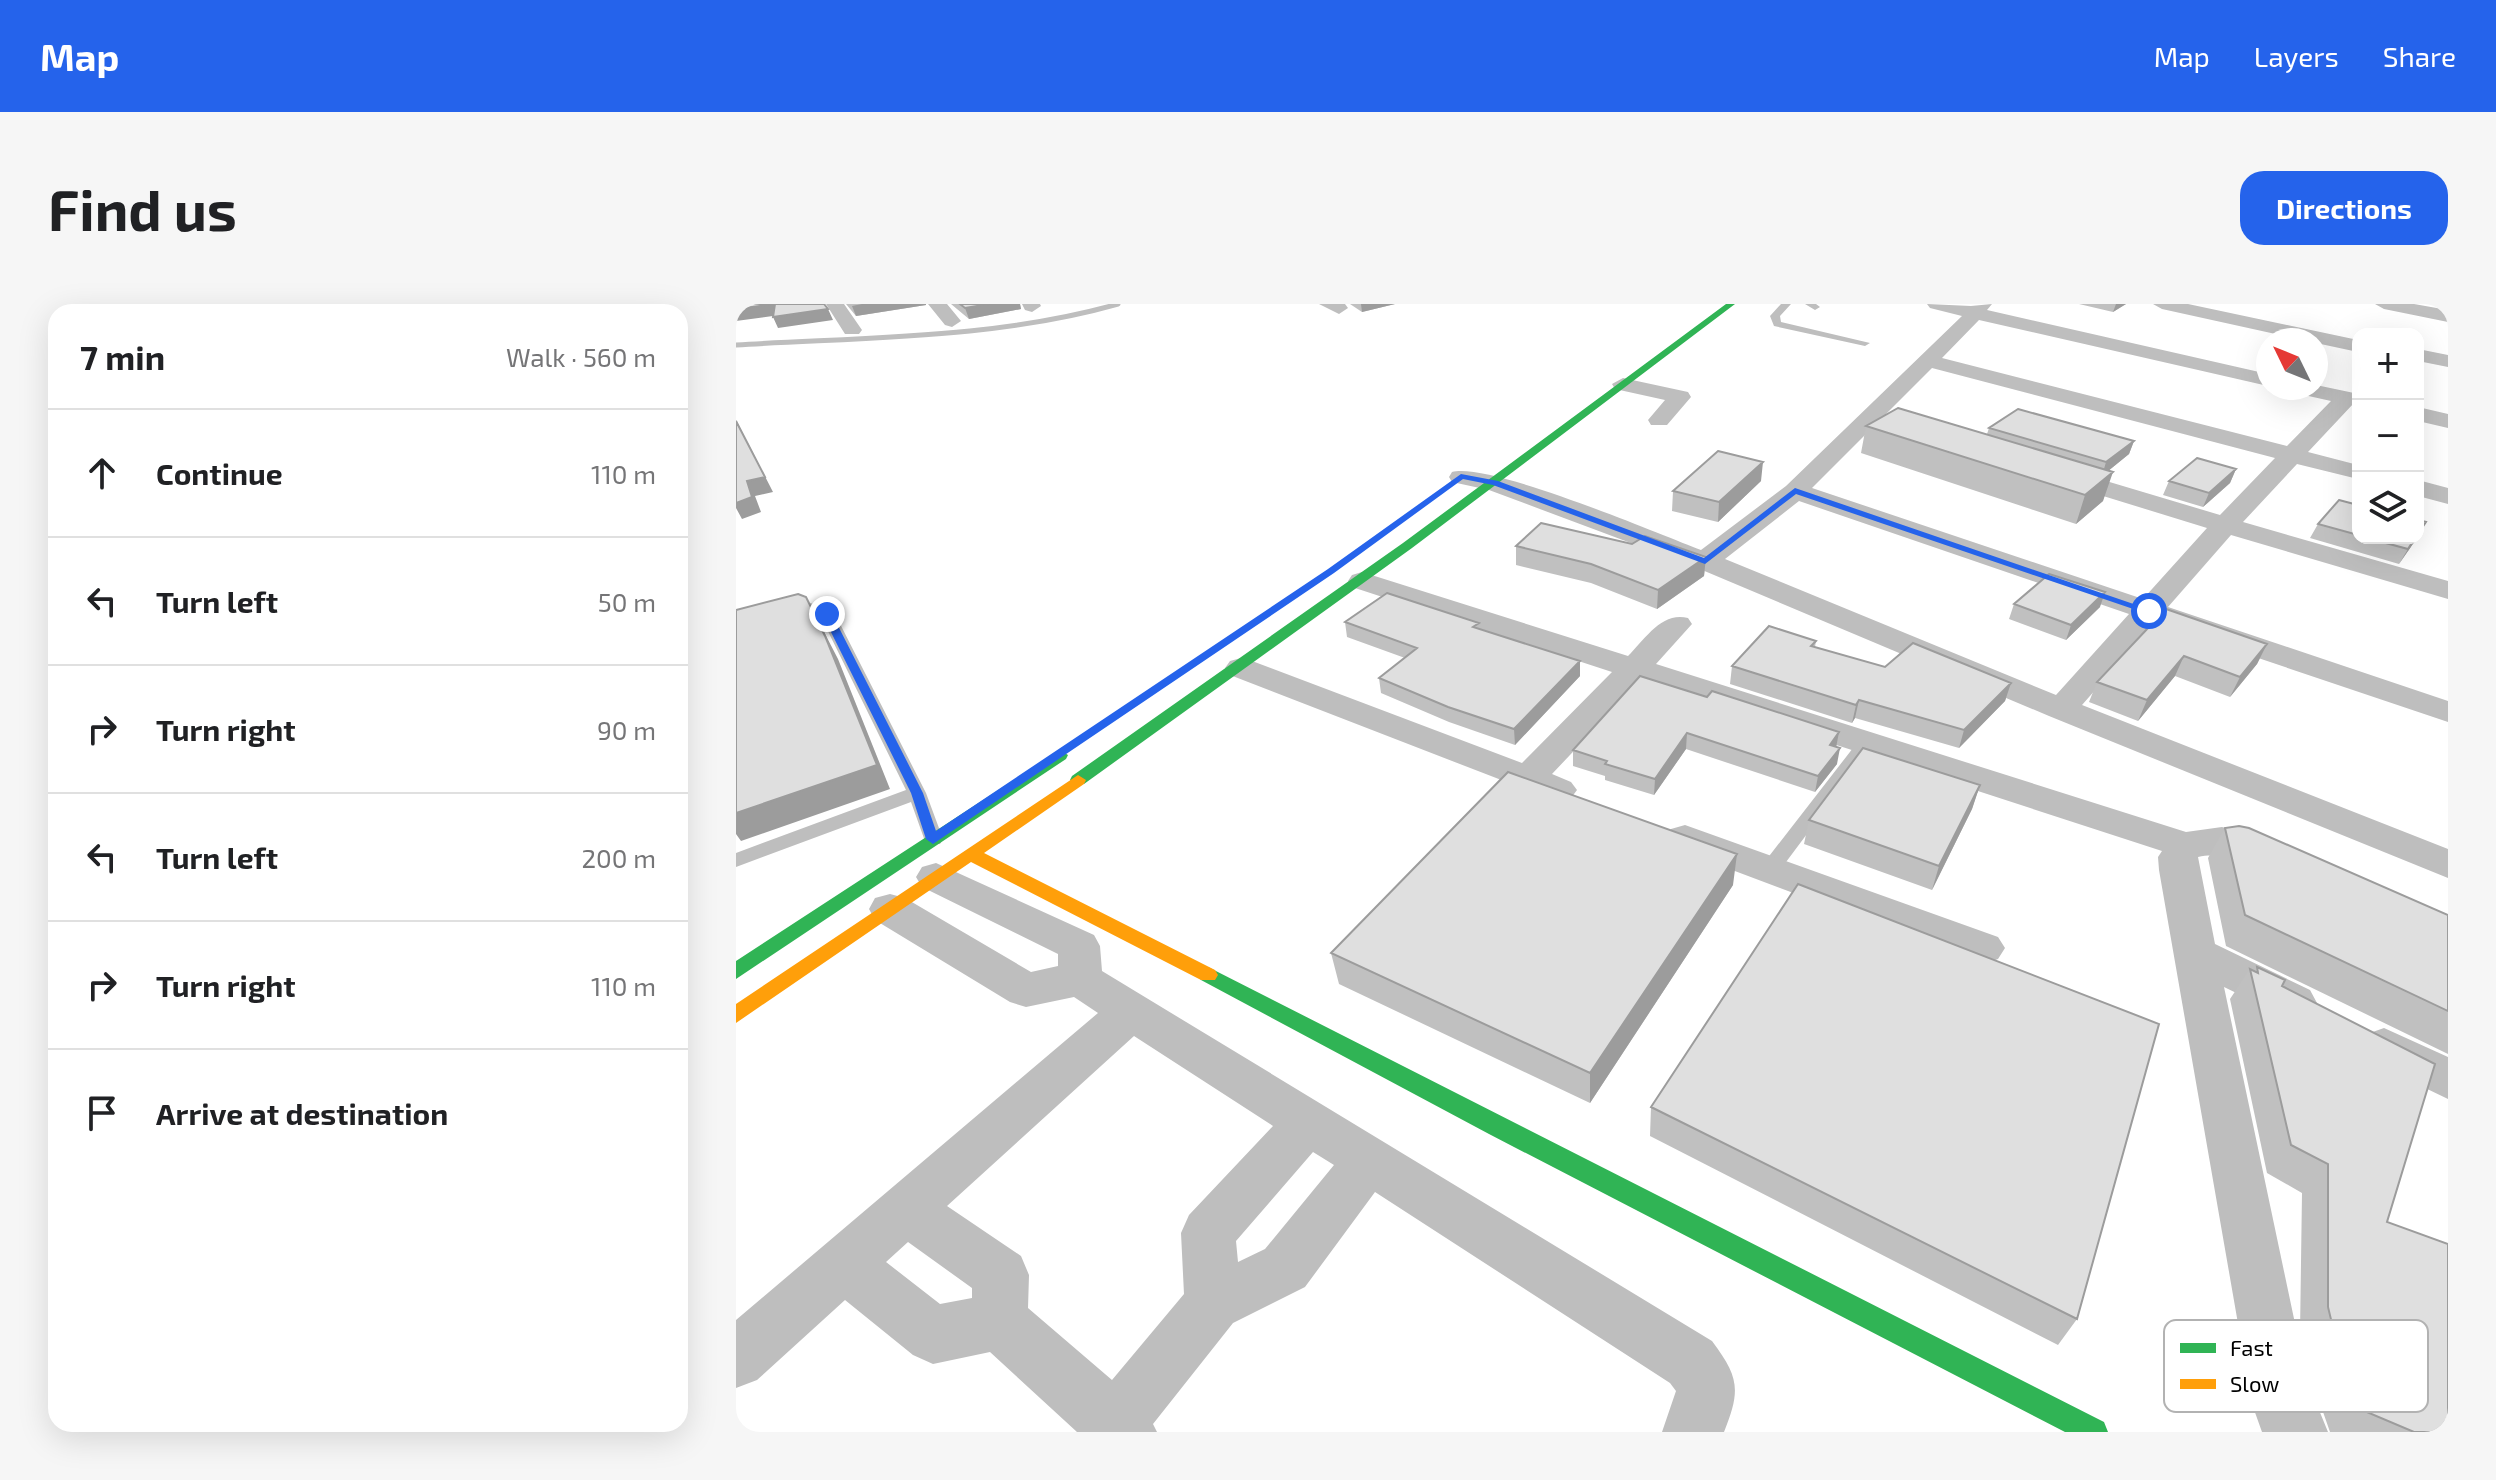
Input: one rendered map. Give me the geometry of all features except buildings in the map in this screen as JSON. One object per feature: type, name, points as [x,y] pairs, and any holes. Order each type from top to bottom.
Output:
[{"type":"main road","points":[[970,854],[1362,581],[1495,483],[1623,376],[1731,304]]},
{"type":"main road","points":[[1455,481],[1486,458]]},
{"type":"main road","points":[[736,971],[934,858],[1072,747]]},
{"type":"main road","points":[[736,1015],[890,909],[934,858],[978,855],[1497,1127],[2094,1432]]},
{"type":"street","points":[[835,304],[852,330]]},
{"type":"street","points":[[937,304],[952,321]]},
{"type":"street","points":[[1936,304],[1979,308],[2256,377]]},
{"type":"street","points":[[2162,304],[2352,345]]},
{"type":"street","points":[[2384,304],[2416,306],[2448,314]]},
{"type":"street","points":[[2409,328],[2416,306]]},
{"type":"street","points":[[1705,561],[1795,491],[1873,417],[1979,308]]},
{"type":"street","points":[[2424,356],[2448,361]]},
{"type":"street","points":[[1928,361],[2352,470]]},
{"type":"street","points":[[1623,376],[1680,397],[1659,420]]},
{"type":"street","points":[[2328,391],[2352,394]]},
{"type":"street","points":[[2061,709],[2225,525],[2352,396]]},
{"type":"street","points":[[2424,415],[2448,421]]},
{"type":"street","points":[[1873,417],[1902,426]]},
{"type":"street","points":[[2034,467],[2448,590]]},
{"type":"street","points":[[1455,481],[1495,483],[1705,561],[2061,709],[2448,864]]},
{"type":"street","points":[[2424,490],[2448,496]]},
{"type":"street","points":[[1795,491],[2448,712]]},
{"type":"street","points":[[1362,581],[2185,845],[2222,840],[2247,847],[2305,873]]},
{"type":"street","points":[[1527,779],[1677,624]]},
{"type":"street","points":[[1241,668],[1584,800]]},
{"type":"street","points":[[1656,827],[1983,948]]},
{"type":"street","points":[[2185,845],[2178,857],[2179,870],[2266,1320]]},
{"type":"street","points":[[934,858],[1079,946],[1080,979]]},
{"type":"street","points":[[890,909],[1026,990],[1080,979],[1691,1362],[1707,1384],[1703,1409],[1693,1432]]},
{"type":"street","points":[[2195,953],[2448,1079]]},
{"type":"street","points":[[736,1359],[1131,1011]]},
{"type":"street","points":[[1213,1303],[1208,1233],[1309,1122]]},
{"type":"street","points":[[999,1321],[1117,1429],[1213,1303],[1285,1268],[1370,1159]]},
{"type":"street","points":[[906,1209],[1001,1275],[999,1321]]},
{"type":"street","points":[[844,1264],[933,1335],[999,1321]]},
{"type":"street","points":[[2285,1412],[2291,1428],[2297,1432]]},
{"type":"lane","points":[[1786,304],[1775,316],[1777,324],[1865,343]]},
{"type":"lane","points":[[736,623],[788,608],[810,606],[827,614],[917,793],[934,858]]},
{"type":"lane","points":[[1770,869],[1866,743]]},
{"type":"lane","points":[[736,860],[917,793]]},
{"type":"waterway","points":[[736,345],[977,330],[1024,324],[1118,304]]},
{"type":"traffic: fast","points":[[1078,780],[1407,546],[1731,304]]},
{"type":"traffic: fast","points":[[736,971],[1060,755]]},
{"type":"traffic: fast","points":[[1208,975],[1497,1127],[2094,1432]]},
{"type":"traffic: slow","points":[[736,1015],[1078,780]]},
{"type":"traffic: slow","points":[[970,854],[1208,975]]},
{"type":"route","points":[[827,614],[917,793],[933,839],[1205,658],[1461,477],[1495,483],[1705,561],[1795,491],[2149,611]]}]
